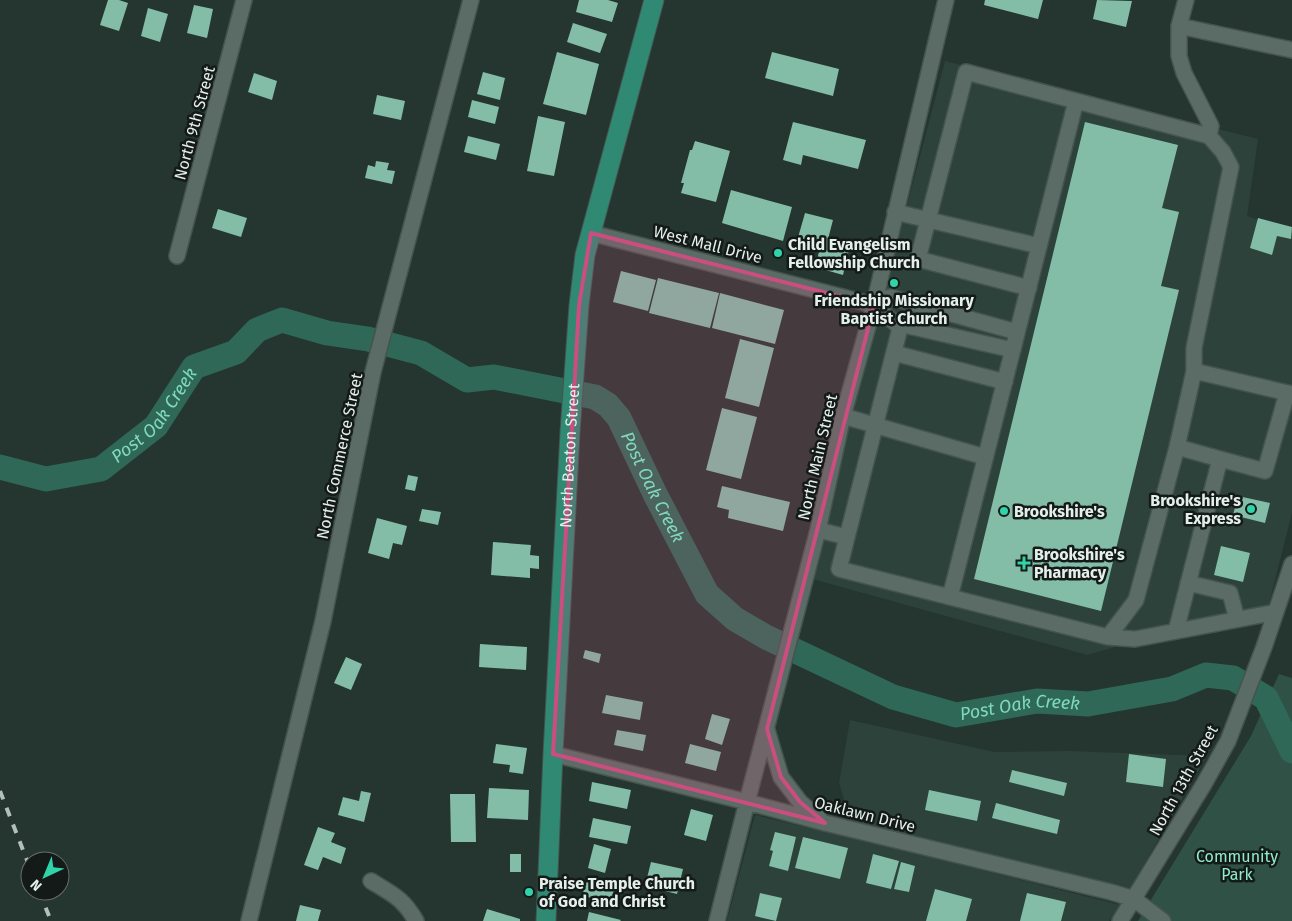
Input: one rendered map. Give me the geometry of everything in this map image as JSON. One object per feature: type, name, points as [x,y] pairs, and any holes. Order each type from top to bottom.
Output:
[{"type":"main road","name":"North Beaton Street","points":[[546,921],[570,432],[585,255],[654,0]]},
{"type":"street","name":"North 9th Street","points":[[177,256],[244,0]]},
{"type":"street","name":"North Commerce Street","points":[[249,921],[323,621],[373,372],[471,0]]},
{"type":"street","name":"North Main Street","points":[[717,921],[746,802],[767,729],[780,671],[818,530],[844,416],[874,305],[946,0]]},
{"type":"street","points":[[1186,0],[1179,26],[1179,56],[1184,73],[1211,126],[1209,136]]},
{"type":"street","points":[[1179,26],[1292,50]]},
{"type":"street","points":[[1029,288],[918,259],[966,72],[1209,136],[1223,152],[1231,167],[1194,348],[1194,370],[1177,447],[1136,600],[1108,637]]},
{"type":"street","points":[[950,597],[1076,101]]},
{"type":"street","points":[[895,212],[1039,246]]},
{"type":"street","name":"West Mall Drive","points":[[591,233],[874,305]]},
{"type":"street","points":[[1013,350],[901,324],[895,322],[874,305],[890,297],[1017,332]]},
{"type":"street","points":[[901,324],[839,569],[1108,637],[1135,639],[1276,612]]},
{"type":"street","points":[[894,353],[1005,382]]},
{"type":"street","points":[[1177,447],[1265,471],[1290,393],[1194,370]]},
{"type":"street","points":[[844,416],[986,457]]},
{"type":"street","points":[[1176,631],[1220,459]]},
{"type":"street","points":[[818,530],[847,538]]},
{"type":"street","name":"North 13th Street","points":[[1120,921],[1204,784],[1228,741],[1264,647],[1292,564]]},
{"type":"street","points":[[1188,583],[1230,594],[1237,619]]},
{"type":"street","points":[[767,729],[781,777],[800,802],[825,823]]},
{"type":"street","name":"Oaklawn Drive","points":[[553,754],[1134,899],[1163,921]]},
{"type":"street","points":[[371,881],[399,898],[408,906],[416,921]]},
{"type":"highlighted area","points":[[591,233],[874,305],[767,729],[781,777],[800,802],[825,823],[553,754],[579,305]]},
{"type":"shaded area","points":[[945,61],[1258,139],[1247,216],[1292,231],[1292,513],[1269,604],[1087,655],[809,578]]},
{"type":"shaded area","points":[[850,720],[995,752],[1068,751],[1207,756],[1128,892],[851,823],[839,783]]},
{"type":"shaded area","points":[[755,815],[1120,905],[1109,921],[727,921]]},
{"type":"green space","name":"Community Park","points":[[1279,674],[1292,678],[1292,921],[1138,921],[1251,736]]},
{"type":"building","points":[[108,0],[119,0],[128,3],[119,31],[100,25]]},
{"type":"building","points":[[579,0],[608,0],[618,3],[612,22],[576,12]]},
{"type":"building","points":[[985,0],[1043,0],[1038,19],[984,5]]},
{"type":"building","points":[[1097,0],[1132,1],[1126,27],[1093,19]]},
{"type":"building","points":[[194,5],[213,9],[207,38],[187,33]]},
{"type":"building","points":[[148,8],[168,14],[160,42],[141,36]]},
{"type":"building","points":[[573,23],[607,34],[600,53],[567,42]]},
{"type":"building","points":[[557,52],[599,64],[586,115],[543,104]]},
{"type":"building","points":[[772,52],[839,69],[833,96],[765,78]]},
{"type":"building","points":[[483,72],[505,78],[500,100],[477,94]]},
{"type":"building","points":[[254,73],[277,81],[272,100],[248,92]]},
{"type":"building","points":[[377,95],[405,101],[401,120],[373,114]]},
{"type":"building","points":[[472,100],[499,107],[495,124],[468,117]]},
{"type":"building","points":[[538,116],[565,122],[554,176],[527,171]]},
{"type":"building","points":[[793,122],[866,140],[858,169],[803,155],[801,165],[783,160]]},
{"type":"building","points":[[1085,122],[1178,145],[1162,208],[1179,212],[1161,286],[1179,290],[1101,611],[974,579]]},
{"type":"building","points":[[468,136],[500,144],[496,160],[464,152]]},
{"type":"building","points":[[695,141],[730,151],[716,202],[681,193],[684,183],[681,183],[690,150],[692,150]]},
{"type":"building","points":[[376,161],[389,163],[387,170],[395,171],[392,184],[365,178],[368,165],[375,167]]},
{"type":"building","points":[[731,190],[792,207],[783,241],[722,223]]},
{"type":"building","points":[[218,209],[247,218],[241,237],[212,228]]},
{"type":"building","points":[[805,213],[833,220],[828,239],[850,246],[843,275],[815,267],[820,248],[797,241]]},
{"type":"building","points":[[1258,218],[1292,227],[1291,239],[1277,236],[1272,255],[1250,248]]},
{"type":"building","points":[[621,271],[656,280],[648,311],[613,302]]},
{"type":"building","points":[[658,278],[719,293],[710,328],[649,313]]},
{"type":"building","points":[[720,293],[784,310],[775,344],[712,328]]},
{"type":"building","points":[[740,339],[774,348],[759,407],[725,398]]},
{"type":"building","points":[[722,408],[757,417],[741,479],[706,470]]},
{"type":"building","points":[[408,475],[418,477],[415,491],[405,489]]},
{"type":"building","points":[[722,486],[790,502],[783,531],[728,518],[729,510],[717,507]]},
{"type":"building","name":"Brookshire's Express","points":[[1238,496],[1270,503],[1265,523],[1233,515]]},
{"type":"building","points":[[422,509],[441,512],[438,525],[419,521]]},
{"type":"building","points":[[377,518],[407,526],[402,545],[393,543],[389,559],[368,553]]},
{"type":"building","points":[[493,542],[531,545],[530,555],[539,556],[539,569],[530,568],[530,578],[491,575]]},
{"type":"building","points":[[1221,546],[1250,553],[1243,582],[1214,575]]},
{"type":"building","points":[[480,644],[527,647],[526,670],[479,667]]},
{"type":"building","points":[[585,650],[601,654],[599,663],[583,658]]},
{"type":"building","points":[[346,657],[362,664],[351,690],[334,683]]},
{"type":"building","points":[[606,695],[643,702],[640,720],[602,713]]},
{"type":"building","points":[[712,714],[730,719],[722,745],[705,739]]},
{"type":"building","points":[[617,730],[646,735],[643,751],[614,745]]},
{"type":"building","points":[[496,744],[527,748],[523,774],[509,772],[510,765],[493,763]]},
{"type":"building","points":[[690,744],[721,752],[716,771],[685,763]]},
{"type":"building","points":[[1129,754],[1166,759],[1163,787],[1126,782]]},
{"type":"building","points":[[1012,770],[1067,783],[1064,796],[1009,782]]},
{"type":"building","points":[[592,782],[631,790],[627,809],[589,801]]},
{"type":"building","points":[[489,788],[529,790],[528,820],[487,818]]},
{"type":"building","points":[[929,790],[981,801],[977,821],[925,810]]},
{"type":"building","points":[[361,791],[371,793],[364,822],[338,815],[343,797],[359,801]]},
{"type":"building","points":[[450,794],[475,794],[476,842],[451,842]]},
{"type":"building","points":[[996,803],[1060,820],[1057,834],[992,818]]},
{"type":"building","points":[[691,809],[713,815],[706,841],[684,835]]},
{"type":"building","points":[[593,818],[631,826],[627,844],[589,837]]},
{"type":"building","points":[[318,827],[335,833],[331,842],[346,848],[341,864],[323,857],[318,870],[304,865]]},
{"type":"building","points":[[775,832],[796,837],[788,871],[769,866],[773,851],[770,850]]},
{"type":"building","points":[[803,837],[848,848],[840,879],[795,868]]},
{"type":"building","points":[[594,844],[611,849],[605,873],[588,868]]},
{"type":"building","points":[[510,854],[521,854],[521,872],[510,872]]},
{"type":"building","points":[[873,854],[899,861],[891,889],[866,883]]},
{"type":"building","points":[[651,862],[683,869],[677,894],[645,886]]},
{"type":"building","points":[[901,862],[915,866],[909,892],[894,889]]},
{"type":"building","points":[[589,876],[616,885],[609,905],[582,895]]},
{"type":"building","points":[[935,889],[972,899],[966,921],[926,921]]},
{"type":"building","points":[[760,893],[782,898],[776,921],[755,916]]},
{"type":"building","points":[[1027,893],[1066,902],[1061,921],[1020,921]]},
{"type":"building","points":[[300,905],[321,910],[318,921],[296,921]]},
{"type":"building","points":[[487,909],[520,919],[520,921],[483,921]]},
{"type":"building","points":[[589,912],[621,920],[587,921]]},
{"type":"waterway","name":"Post Oak Creek","points":[[0,467],[46,479],[101,469],[156,426],[194,367],[236,352],[257,330],[282,320],[327,333],[368,339],[421,353],[467,380],[494,377],[595,397],[608,405],[619,418],[655,494],[707,594],[735,619],[766,637],[893,697],[956,715],[1037,701],[1088,704],[1172,689],[1206,675],[1233,678],[1266,698],[1292,751]]},
{"type":"railway","points":[[0,791],[23,851]]},
{"type":"railway","points":[[43,901],[51,921]]},
{"type":"place","name":"Child Evangelism Fellowship Church","points":[[778,253]]},
{"type":"place","name":"Friendship Missionary Baptist Church","points":[[894,283]]},
{"type":"place","name":"Brookshire's Express","points":[[1251,509]]},
{"type":"place","name":"Brookshire's","points":[[1004,511]]},
{"type":"place","name":"Brookshire's Pharmacy","points":[[1024,563]]},
{"type":"place","name":"Praise Temple Church of God and Christ","points":[[529,892]]}]
